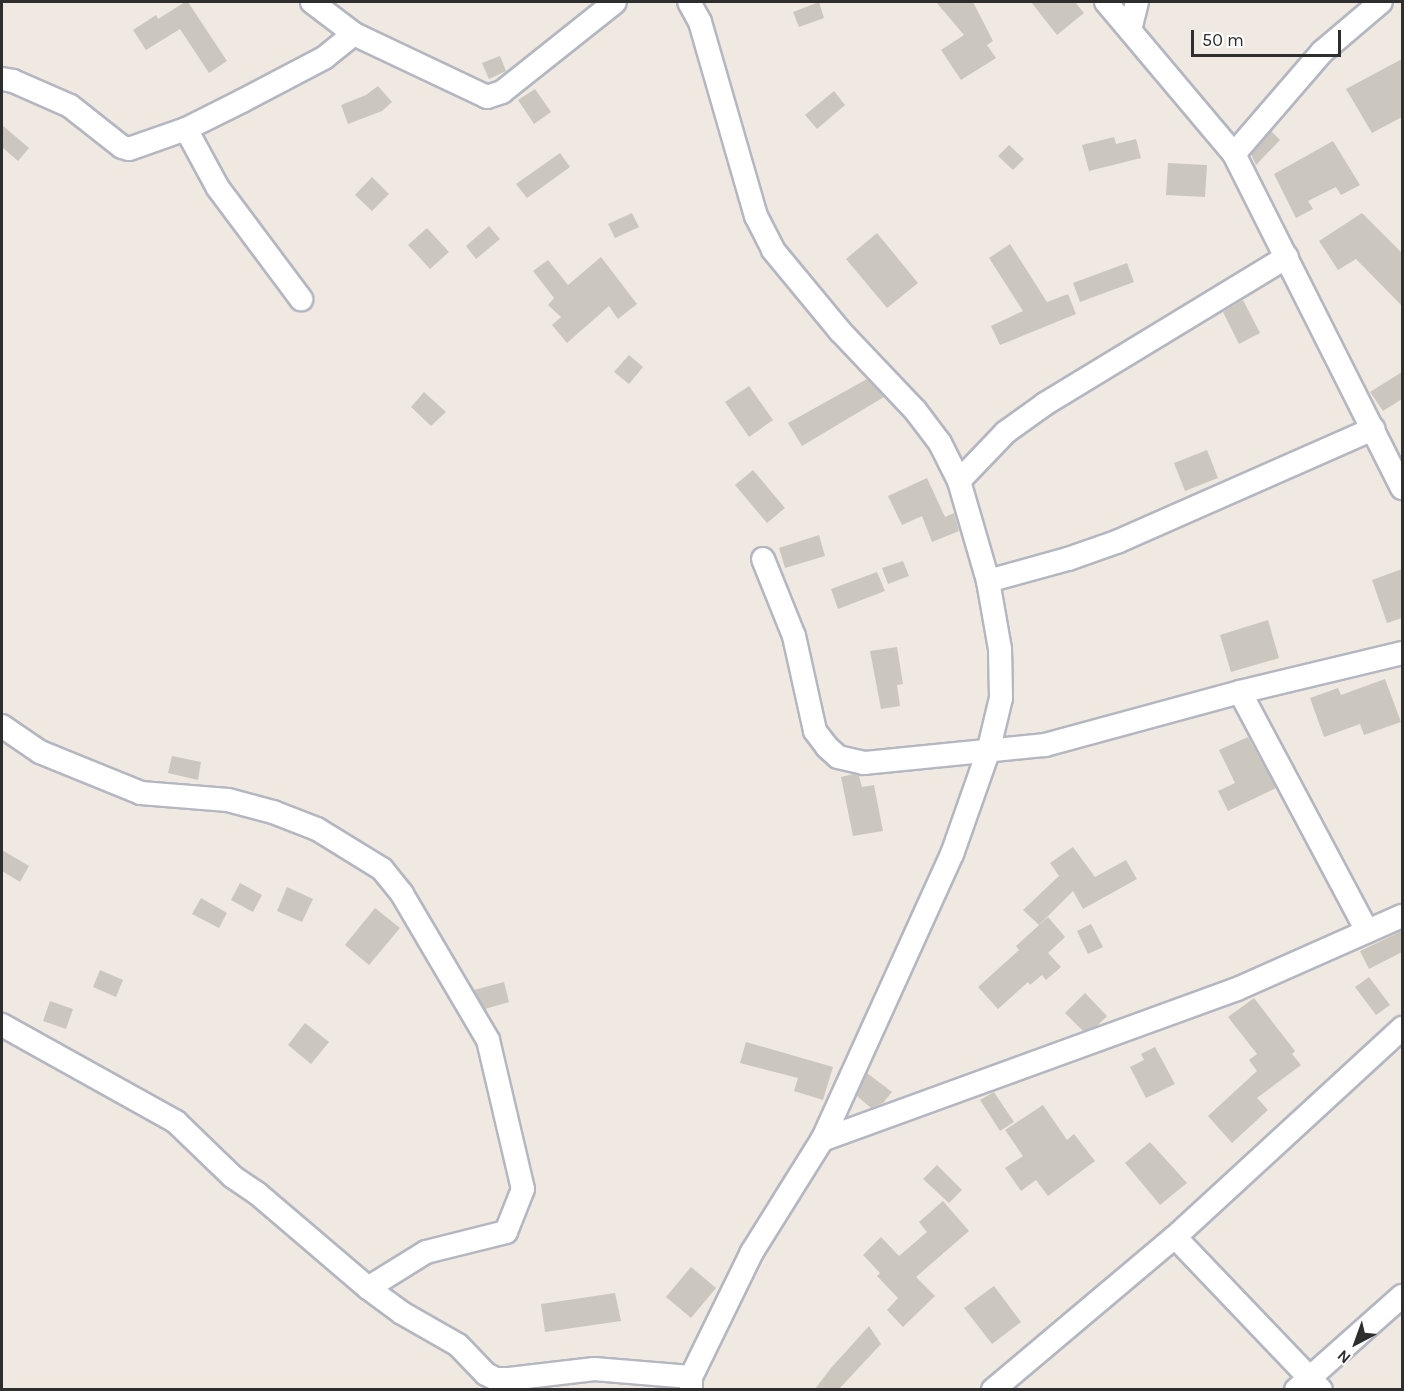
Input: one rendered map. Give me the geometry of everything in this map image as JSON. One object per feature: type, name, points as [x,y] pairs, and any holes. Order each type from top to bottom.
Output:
[{"type":"street","points":[[312,2],[354,34],[487,97],[510,87],[615,2]]},
{"type":"street","points":[[2,1025],[176,1122],[233,1177],[368,1288],[402,1313],[458,1345],[498,1384],[594,1369],[691,1383],[752,1252],[822,1140],[952,854],[988,752],[1001,698],[1000,649],[988,580],[959,481],[940,443],[915,410],[840,331],[773,250],[756,216],[704,33],[688,2]]},
{"type":"street","points":[[1106,2],[1234,154],[1402,488]]},
{"type":"street","points":[[1130,30],[1137,2]]},
{"type":"street","points":[[1234,154],[1322,52],[1381,2]]},
{"type":"street","points":[[2,79],[13,81],[70,106],[122,147],[141,147],[186,129],[324,58],[354,34]]},
{"type":"street","points":[[186,129],[218,188],[301,300]]},
{"type":"street","points":[[959,481],[1006,432],[1044,404],[1287,257]]},
{"type":"street","points":[[988,580],[1068,559],[1119,541],[1373,429]]},
{"type":"street","points":[[763,559],[794,636],[815,731],[838,757],[864,763],[1045,745],[1240,692],[1402,653]]},
{"type":"street","points":[[1240,692],[1367,931]]},
{"type":"street","points":[[2,726],[40,752],[141,793],[228,800],[273,812],[317,829],[382,869],[402,894],[488,1040],[523,1189],[506,1232],[426,1252],[368,1288]]},
{"type":"street","points":[[822,1140],[1237,989],[1402,916]]},
{"type":"street","points":[[993,1389],[1176,1237],[1402,1028]]},
{"type":"street","points":[[1176,1237],[1309,1385],[1402,1296]]},
{"type":"building","points":[[188,2],[227,61],[209,73],[180,29],[146,50],[133,30],[156,15],[158,19]]},
{"type":"building","points":[[819,2],[824,18],[799,27],[793,12]]},
{"type":"building","points":[[936,2],[973,2],[993,41],[987,45],[996,58],[961,80],[941,50],[964,35]]},
{"type":"building","points":[[1031,2],[1075,2],[1084,13],[1057,35]]},
{"type":"building","points":[[500,56],[506,71],[489,79],[482,63]]},
{"type":"building","points":[[1402,59],[1402,117],[1372,133],[1346,89]]},
{"type":"building","points":[[378,86],[392,102],[382,111],[348,124],[341,105],[366,95]]},
{"type":"building","points":[[535,89],[551,112],[534,124],[518,100]]},
{"type":"building","points":[[834,91],[845,105],[817,129],[805,115]]},
{"type":"building","points":[[2,125],[29,148],[18,161],[2,147]]},
{"type":"building","points":[[1271,131],[1280,140],[1256,165],[1251,154]]},
{"type":"building","points":[[1114,137],[1116,144],[1136,139],[1141,158],[1089,171],[1082,145]]},
{"type":"building","points":[[1333,141],[1360,185],[1341,195],[1336,187],[1308,201],[1313,209],[1296,218],[1274,174]]},
{"type":"building","points":[[1009,145],[1024,159],[1013,170],[998,156]]},
{"type":"building","points":[[560,153],[570,167],[527,198],[516,184]]},
{"type":"building","points":[[1168,163],[1207,165],[1205,197],[1166,195]]},
{"type":"building","points":[[372,177],[389,194],[372,211],[355,195]]},
{"type":"building","points":[[632,213],[639,227],[615,238],[608,224]]},
{"type":"building","points":[[1362,213],[1402,253],[1402,306],[1356,259],[1338,270],[1319,241]]},
{"type":"building","points":[[489,226],[500,239],[476,259],[466,246]]},
{"type":"building","points":[[427,228],[449,252],[430,269],[408,245]]},
{"type":"building","points":[[877,233],[918,283],[887,308],[846,259]]},
{"type":"building","points":[[1010,244],[1047,302],[1068,294],[1076,314],[1000,345],[991,326],[1023,311],[989,258]]},
{"type":"building","points":[[601,257],[637,304],[618,319],[609,306],[567,343],[552,325],[561,317],[548,305],[554,298],[533,271],[548,260],[568,285]]},
{"type":"building","points":[[1127,263],[1134,282],[1080,302],[1073,283]]},
{"type":"building","points":[[1243,300],[1260,333],[1239,344],[1223,312]]},
{"type":"building","points":[[629,355],[643,367],[629,384],[614,372]]},
{"type":"building","points":[[1402,372],[1402,399],[1383,411],[1370,392]]},
{"type":"building","points":[[867,379],[884,397],[802,446],[788,423]]},
{"type":"building","points":[[749,386],[773,420],[749,437],[725,402]]},
{"type":"building","points":[[424,392],[446,412],[431,426],[411,407]]},
{"type":"building","points":[[1207,450],[1218,478],[1185,491],[1174,463]]},
{"type":"building","points":[[753,470],[785,508],[767,523],[735,485]]},
{"type":"building","points":[[927,478],[945,517],[954,513],[959,531],[932,542],[922,516],[902,525],[888,496]]},
{"type":"building","points":[[819,535],[825,556],[785,568],[779,548]]},
{"type":"building","points":[[903,561],[909,576],[888,584],[882,568]]},
{"type":"building","points":[[1402,569],[1402,618],[1387,623],[1372,580]]},
{"type":"building","points":[[877,572],[885,591],[838,609],[831,589]]},
{"type":"building","points":[[1268,620],[1279,658],[1231,672],[1220,635]]},
{"type":"building","points":[[897,647],[903,684],[897,685],[900,706],[881,709],[870,651]]},
{"type":"building","points":[[1385,679],[1401,722],[1364,735],[1360,724],[1324,737],[1310,698],[1338,688],[1341,695]]},
{"type":"building","points":[[1248,737],[1276,788],[1228,811],[1218,791],[1235,783],[1219,750]]},
{"type":"building","points":[[172,756],[201,762],[198,780],[168,773]]},
{"type":"building","points":[[853,774],[859,776],[862,787],[874,785],[883,831],[853,836],[841,777]]},
{"type":"building","points":[[1073,847],[1095,877],[1126,860],[1137,879],[1083,909],[1073,891],[1039,925],[1023,910],[1059,876],[1050,863]]},
{"type":"building","points":[[2,850],[29,866],[20,882],[2,871]]},
{"type":"building","points":[[240,883],[262,895],[253,912],[231,900]]},
{"type":"building","points":[[287,887],[313,899],[302,922],[277,911]]},
{"type":"building","points":[[201,898],[227,913],[219,928],[192,914]]},
{"type":"building","points":[[375,908],[400,928],[369,965],[345,945]]},
{"type":"building","points":[[1048,917],[1065,937],[1048,953],[1061,967],[1046,980],[1042,975],[1030,985],[1028,982],[998,1009],[978,987],[1019,950],[1016,946]]},
{"type":"building","points":[[1091,924],[1103,947],[1088,954],[1077,931]]},
{"type":"building","points":[[1402,931],[1402,952],[1369,969],[1360,951]]},
{"type":"building","points":[[100,970],[123,980],[116,997],[93,987]]},
{"type":"building","points":[[1369,977],[1390,1005],[1376,1015],[1355,987]]},
{"type":"building","points":[[504,982],[509,1002],[485,1009],[474,990]]},
{"type":"building","points":[[1085,993],[1107,1016],[1097,1026],[1083,1031],[1065,1013]]},
{"type":"building","points":[[1254,998],[1295,1051],[1292,1054],[1301,1065],[1257,1098],[1268,1110],[1232,1143],[1208,1116],[1257,1071],[1249,1060],[1257,1054],[1228,1017]]},
{"type":"building","points":[[50,1001],[73,1009],[66,1029],[43,1021]]},
{"type":"building","points":[[305,1023],[329,1042],[311,1064],[288,1045]]},
{"type":"building","points":[[746,1042],[833,1067],[823,1100],[794,1091],[798,1078],[740,1063]]},
{"type":"building","points":[[1155,1047],[1175,1084],[1146,1098],[1130,1067],[1144,1060],[1141,1054]]},
{"type":"building","points":[[867,1073],[892,1092],[883,1103],[871,1108],[857,1096]]},
{"type":"building","points":[[994,1092],[1014,1122],[1000,1131],[980,1100]]},
{"type":"building","points":[[1043,1105],[1067,1140],[1074,1134],[1095,1161],[1048,1196],[1036,1180],[1021,1191],[1005,1168],[1023,1156],[1005,1130]]},
{"type":"building","points":[[1150,1142],[1187,1183],[1160,1205],[1125,1163]]},
{"type":"building","points":[[937,1165],[962,1190],[949,1203],[923,1179]]},
{"type":"building","points":[[943,1201],[969,1231],[916,1277],[935,1296],[903,1327],[887,1310],[898,1298],[877,1276],[880,1273],[863,1255],[881,1237],[899,1256],[927,1232],[919,1222]]},
{"type":"building","points":[[691,1267],[716,1288],[691,1318],[666,1297]]},
{"type":"building","points":[[994,1286],[1021,1322],[992,1344],[964,1308]]},
{"type":"building","points":[[615,1293],[621,1321],[545,1332],[541,1304]]},
{"type":"building","points":[[869,1326],[881,1344],[839,1389],[815,1389],[831,1368]]}]
